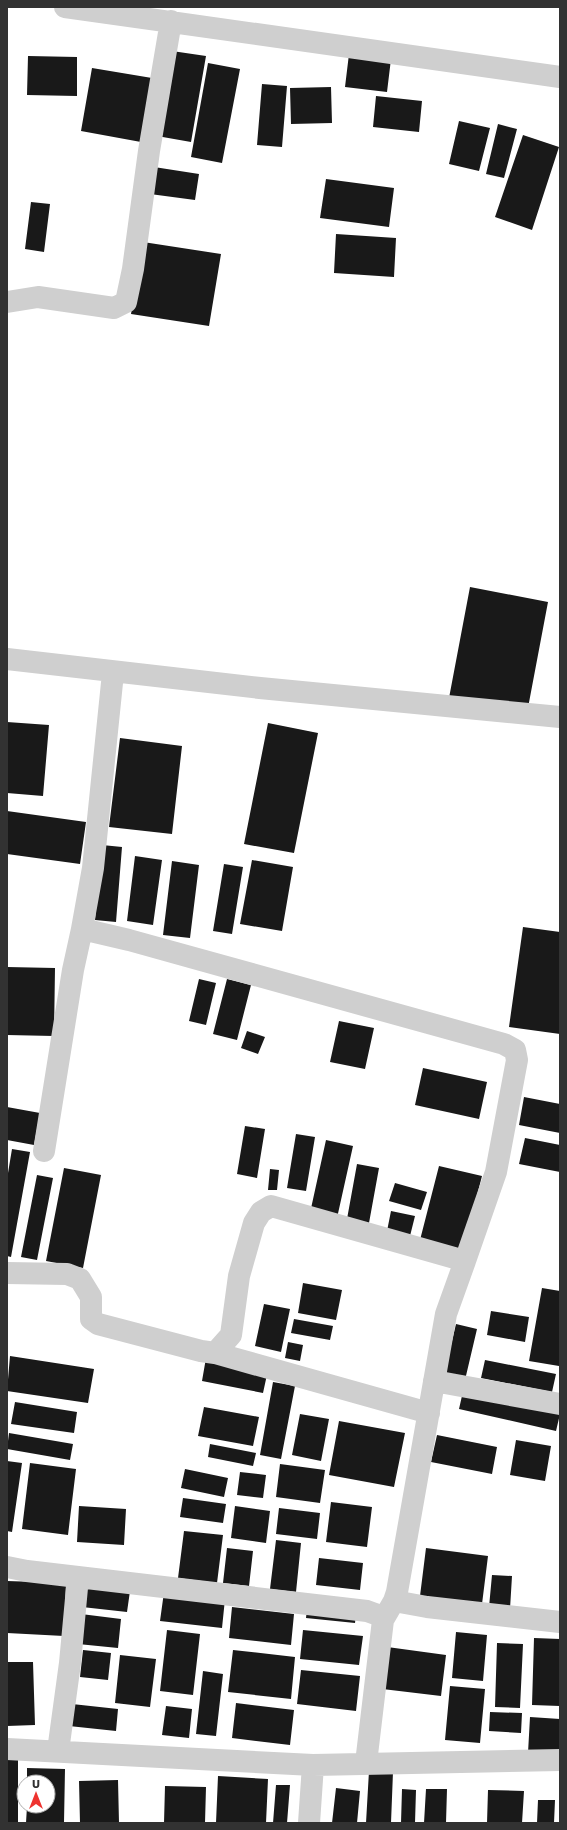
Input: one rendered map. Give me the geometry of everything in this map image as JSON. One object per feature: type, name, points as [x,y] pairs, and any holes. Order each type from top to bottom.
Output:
[{"type":"street","points":[[65,7],[560,77]]},
{"type":"street","points":[[7,302],[38,297],[114,308],[126,302],[133,269],[149,151],[171,21]]},
{"type":"street","points":[[7,659],[113,673],[560,718]]},
{"type":"street","points":[[44,1151],[93,868],[113,673]]},
{"type":"street","points":[[82,929],[129,940],[504,1044],[515,1050],[517,1060],[496,1172],[466,1261],[446,1314],[394,1602],[383,1620],[366,1763]]},
{"type":"street","points":[[215,1353],[231,1335],[239,1276],[254,1223],[261,1212],[271,1206],[466,1261]]},
{"type":"street","points":[[7,1276],[7,1272],[67,1274],[74,1276],[80,1279],[87,1288],[91,1297],[91,1319],[98,1324],[201,1351],[215,1353],[429,1413]]},
{"type":"street","points":[[434,1380],[560,1404]]},
{"type":"street","points":[[7,1567],[27,1571],[366,1611],[378,1615],[383,1620]]},
{"type":"street","points":[[58,1751],[70,1663],[78,1577]]},
{"type":"street","points":[[394,1602],[560,1622]]},
{"type":"street","points":[[7,1749],[313,1765],[560,1760]]},
{"type":"street","points":[[309,1823],[313,1765]]},
{"type":"building","points":[[172,51],[206,56],[191,142],[157,136]]},
{"type":"building","points":[[349,54],[391,59],[387,92],[345,87]]},
{"type":"building","points":[[28,56],[77,57],[77,96],[27,95]]},
{"type":"building","points":[[208,63],[240,69],[222,163],[191,157]]},
{"type":"building","points":[[92,68],[152,78],[141,142],[81,131]]},
{"type":"building","points":[[262,84],[287,86],[282,147],[257,145]]},
{"type":"building","points":[[331,87],[332,123],[291,124],[290,88]]},
{"type":"building","points":[[376,96],[422,101],[419,132],[373,127]]},
{"type":"building","points":[[459,121],[490,128],[479,171],[449,164]]},
{"type":"building","points":[[498,124],[517,129],[504,178],[486,174]]},
{"type":"building","points":[[523,135],[559,147],[532,230],[495,217]]},
{"type":"building","points":[[154,167],[199,174],[195,200],[150,194]]},
{"type":"building","points":[[326,179],[394,188],[389,227],[320,218]]},
{"type":"building","points":[[31,202],[50,204],[44,252],[25,249]]},
{"type":"building","points":[[336,234],[396,238],[394,277],[334,273]]},
{"type":"building","points":[[143,242],[221,254],[209,326],[131,314]]},
{"type":"building","points":[[470,587],[548,602],[527,713],[449,698]]},
{"type":"building","points":[[7,722],[49,725],[43,796],[7,793]]},
{"type":"building","points":[[268,723],[318,733],[294,853],[244,844]]},
{"type":"building","points":[[120,738],[182,746],[172,834],[109,827]]},
{"type":"building","points":[[7,811],[86,822],[80,864],[7,854]]},
{"type":"building","points":[[102,845],[122,847],[116,922],[95,920]]},
{"type":"building","points":[[135,856],[162,860],[153,925],[127,921]]},
{"type":"building","points":[[252,860],[293,867],[282,931],[240,924]]},
{"type":"building","points":[[172,861],[199,865],[190,938],[163,935]]},
{"type":"building","points":[[224,864],[243,867],[232,934],[213,931]]},
{"type":"building","points":[[523,927],[560,932],[560,1034],[509,1027]]},
{"type":"building","points":[[7,967],[55,968],[54,1036],[7,1035]]},
{"type":"building","points":[[199,979],[216,983],[206,1025],[189,1021]]},
{"type":"building","points":[[227,979],[251,985],[237,1040],[213,1034]]},
{"type":"building","points":[[339,1021],[374,1028],[365,1069],[330,1062]]},
{"type":"building","points":[[247,1031],[265,1037],[258,1054],[241,1048]]},
{"type":"building","points":[[423,1068],[487,1082],[479,1119],[415,1105]]},
{"type":"building","points":[[524,1097],[560,1104],[560,1133],[519,1125]]},
{"type":"building","points":[[7,1107],[40,1113],[34,1145],[7,1140]]},
{"type":"building","points":[[245,1126],[265,1129],[257,1178],[237,1174]]},
{"type":"building","points":[[296,1134],[315,1137],[306,1191],[287,1188]]},
{"type":"building","points":[[525,1138],[560,1145],[560,1172],[519,1164]]},
{"type":"building","points":[[326,1140],[353,1146],[337,1218],[310,1213]]},
{"type":"building","points":[[12,1149],[30,1152],[11,1257],[7,1256],[7,1179]]},
{"type":"building","points":[[357,1164],[379,1168],[369,1223],[347,1219]]},
{"type":"building","points":[[439,1166],[482,1176],[463,1250],[420,1240]]},
{"type":"building","points":[[64,1168],[101,1175],[83,1268],[46,1261]]},
{"type":"building","points":[[270,1169],[279,1170],[277,1190],[268,1190]]},
{"type":"building","points":[[37,1175],[53,1178],[37,1260],[21,1257]]},
{"type":"building","points":[[395,1183],[427,1192],[421,1210],[389,1201]]},
{"type":"building","points":[[391,1211],[415,1216],[410,1236],[387,1231]]},
{"type":"building","points":[[303,1283],[342,1290],[336,1320],[298,1313]]},
{"type":"building","points":[[542,1288],[560,1291],[559,1366],[529,1361]]},
{"type":"building","points":[[264,1304],[290,1309],[281,1352],[255,1346]]},
{"type":"building","points":[[491,1311],[529,1317],[525,1342],[487,1335]]},
{"type":"building","points":[[294,1319],[333,1326],[330,1340],[291,1333]]},
{"type":"building","points":[[456,1324],[477,1329],[465,1380],[444,1375]]},
{"type":"building","points":[[288,1342],[303,1345],[300,1361],[285,1358]]},
{"type":"building","points":[[10,1356],[94,1369],[88,1403],[7,1391]]},
{"type":"building","points":[[206,1358],[268,1370],[263,1393],[202,1381]]},
{"type":"building","points":[[485,1360],[556,1374],[552,1392],[481,1378]]},
{"type":"building","points":[[273,1382],[295,1386],[281,1459],[260,1455]]},
{"type":"building","points":[[464,1387],[560,1414],[556,1431],[459,1409]]},
{"type":"building","points":[[15,1402],[77,1412],[74,1433],[11,1424]]},
{"type":"building","points":[[204,1407],[259,1417],[253,1446],[198,1436]]},
{"type":"building","points":[[300,1414],[329,1419],[321,1461],[292,1455]]},
{"type":"building","points":[[339,1421],[405,1433],[394,1487],[329,1475]]},
{"type":"building","points":[[9,1433],[73,1444],[70,1460],[7,1449]]},
{"type":"building","points":[[437,1435],[497,1447],[492,1474],[431,1462]]},
{"type":"building","points":[[516,1440],[551,1446],[545,1481],[510,1475]]},
{"type":"building","points":[[210,1444],[256,1453],[253,1466],[208,1457]]},
{"type":"building","points":[[7,1461],[22,1463],[12,1532],[7,1531]]},
{"type":"building","points":[[30,1463],[76,1469],[68,1535],[22,1529]]},
{"type":"building","points":[[280,1464],[325,1470],[320,1503],[276,1497]]},
{"type":"building","points":[[185,1469],[228,1478],[224,1497],[181,1488]]},
{"type":"building","points":[[240,1472],[266,1475],[263,1498],[237,1495]]},
{"type":"building","points":[[183,1498],[226,1504],[223,1523],[180,1517]]},
{"type":"building","points":[[331,1502],[372,1507],[367,1547],[326,1542]]},
{"type":"building","points":[[79,1506],[126,1509],[124,1545],[77,1542]]},
{"type":"building","points":[[235,1506],[270,1511],[266,1543],[231,1538]]},
{"type":"building","points":[[279,1508],[320,1513],[317,1539],[276,1534]]},
{"type":"building","points":[[184,1531],[223,1535],[217,1583],[178,1578]]},
{"type":"building","points":[[276,1540],[301,1543],[296,1592],[270,1589]]},
{"type":"building","points":[[227,1548],[253,1551],[249,1586],[223,1583]]},
{"type":"building","points":[[426,1548],[488,1556],[482,1604],[420,1596]]},
{"type":"building","points":[[319,1558],[363,1563],[360,1590],[316,1585]]},
{"type":"building","points":[[492,1575],[512,1576],[510,1609],[489,1607]]},
{"type":"building","points":[[7,1581],[66,1583],[64,1636],[7,1633]]},
{"type":"building","points":[[84,1586],[130,1591],[127,1612],[82,1607]]},
{"type":"building","points":[[164,1592],[225,1599],[222,1628],[160,1621]]},
{"type":"building","points":[[232,1607],[294,1614],[291,1645],[229,1638]]},
{"type":"building","points":[[307,1609],[356,1614],[355,1623],[306,1618]]},
{"type":"building","points":[[81,1614],[121,1619],[118,1648],[78,1644]]},
{"type":"building","points":[[167,1630],[200,1634],[193,1695],[160,1691]]},
{"type":"building","points":[[303,1630],[363,1636],[359,1665],[300,1659]]},
{"type":"building","points":[[456,1632],[487,1635],[483,1681],[452,1678]]},
{"type":"building","points":[[534,1638],[560,1639],[560,1706],[532,1705]]},
{"type":"building","points":[[497,1643],[523,1644],[520,1708],[495,1707]]},
{"type":"building","points":[[380,1646],[446,1655],[441,1696],[374,1688]]},
{"type":"building","points":[[83,1650],[111,1653],[108,1680],[80,1677]]},
{"type":"building","points":[[233,1650],[295,1657],[291,1699],[228,1692]]},
{"type":"building","points":[[120,1655],[156,1659],[150,1707],[115,1703]]},
{"type":"building","points":[[7,1662],[33,1662],[35,1725],[7,1726]]},
{"type":"building","points":[[301,1670],[360,1676],[356,1711],[297,1704]]},
{"type":"building","points":[[203,1671],[223,1674],[216,1736],[196,1734]]},
{"type":"building","points":[[450,1686],[485,1689],[480,1743],[445,1740]]},
{"type":"building","points":[[236,1703],[294,1710],[290,1745],[232,1738]]},
{"type":"building","points":[[72,1704],[118,1709],[116,1731],[69,1726]]},
{"type":"building","points":[[166,1706],[192,1709],[189,1738],[162,1735]]},
{"type":"building","points":[[490,1712],[522,1713],[521,1733],[489,1731]]},
{"type":"building","points":[[530,1717],[560,1719],[560,1754],[528,1753]]},
{"type":"building","points":[[7,1751],[18,1751],[18,1774],[16,1774],[16,1814],[18,1814],[18,1823],[7,1823]]},
{"type":"building","points":[[27,1768],[65,1769],[64,1823],[26,1823],[27,1814],[56,1814],[56,1774],[27,1774]]},
{"type":"building","points":[[369,1771],[393,1772],[391,1823],[366,1823]]},
{"type":"building","points":[[218,1776],[268,1779],[266,1823],[216,1823]]},
{"type":"building","points":[[118,1780],[119,1823],[80,1823],[79,1781]]},
{"type":"building","points":[[276,1785],[290,1785],[287,1823],[273,1823]]},
{"type":"building","points":[[165,1786],[206,1787],[205,1823],[164,1823]]},
{"type":"building","points":[[336,1788],[360,1791],[357,1823],[332,1823]]},
{"type":"building","points":[[402,1789],[416,1790],[415,1823],[401,1823]]},
{"type":"building","points":[[426,1789],[447,1789],[446,1823],[424,1823]]},
{"type":"building","points":[[488,1790],[524,1791],[522,1823],[487,1823]]},
{"type":"building","points":[[538,1800],[555,1800],[554,1823],[537,1823]]}]
